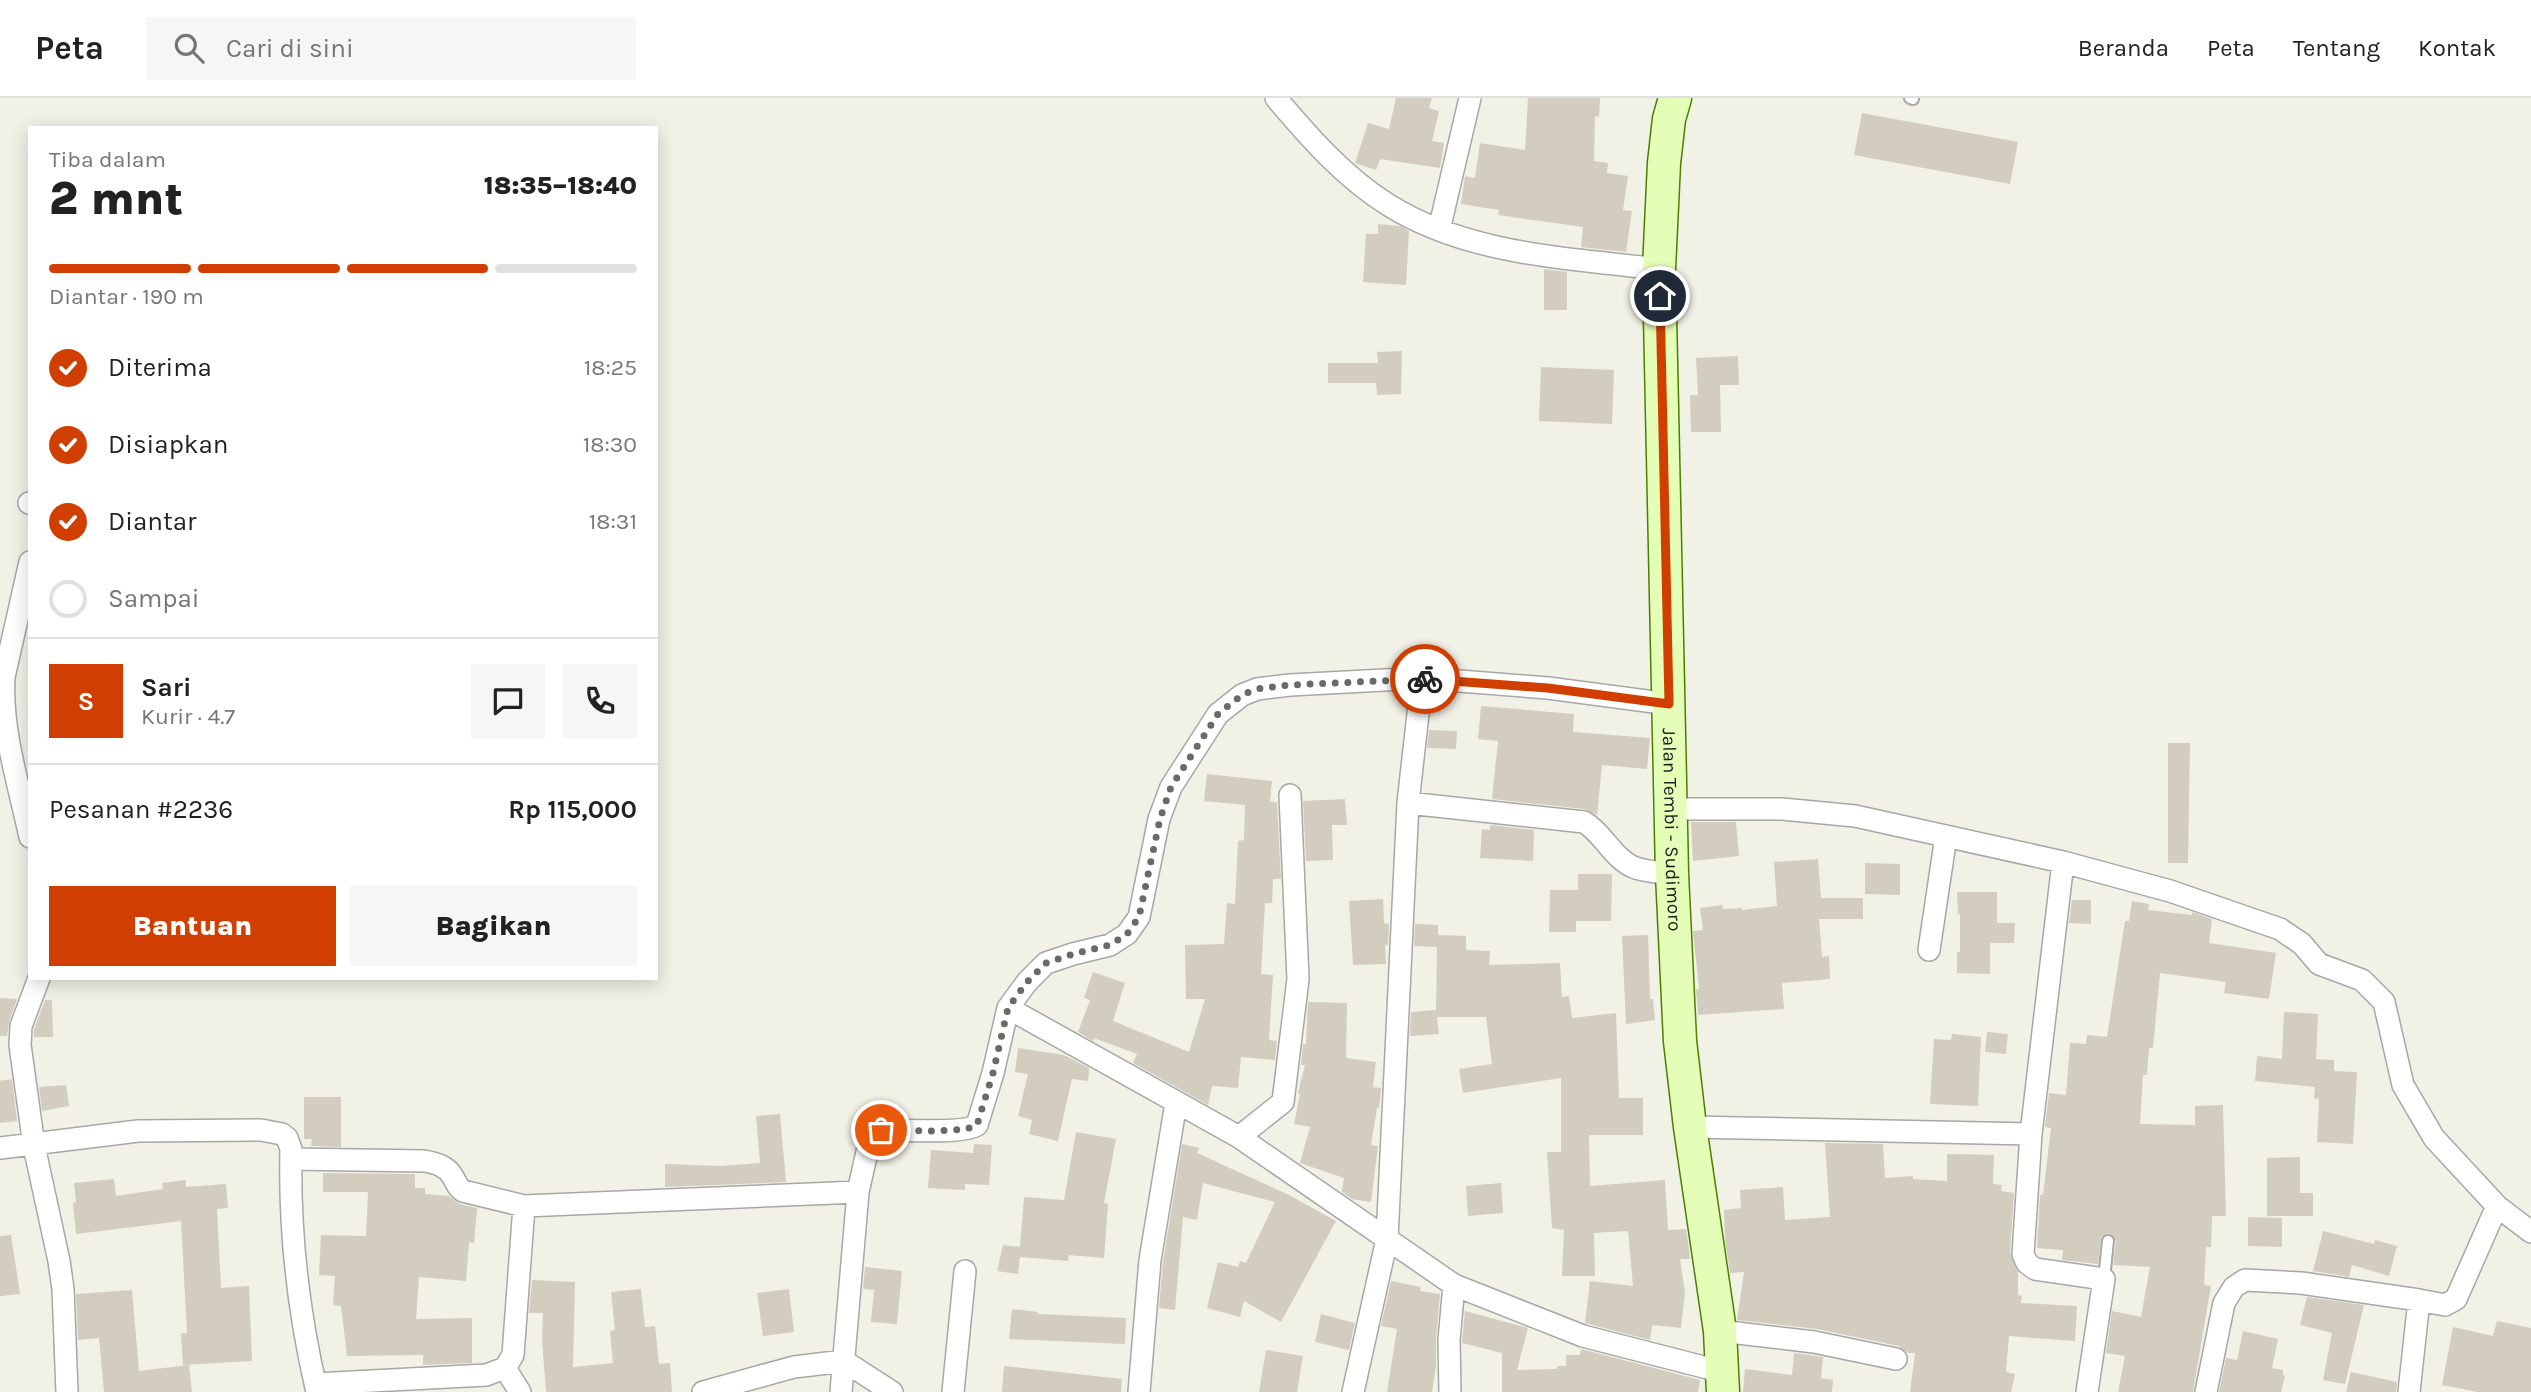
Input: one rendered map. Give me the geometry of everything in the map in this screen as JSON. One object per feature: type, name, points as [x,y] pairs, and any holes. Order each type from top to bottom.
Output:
[{"type":"main road","name":"Jalan Tembi - Sudimoro","points":[[1675,98],[1669,119],[1664,163],[1659,269],[1672,874],[1680,1041],[1720,1331],[1723,1382]]},
{"type":"street","points":[[1276,98],[1308,135],[1361,185],[1387,204],[1439,230],[1495,247],[1659,269]]},
{"type":"street","points":[[1439,230],[1470,98]]},
{"type":"street","points":[[28,571],[4,677],[3,697],[6,725],[28,828]]},
{"type":"street","points":[[841,1392],[858,1192],[869,1143],[881,1130],[943,1130],[973,1128],[977,1125],[993,1073],[1008,1008],[1027,982],[1046,963],[1110,945],[1127,934],[1139,917],[1160,819],[1171,787],[1213,720],[1231,702],[1256,689],[1422,678],[1548,688],[1669,704]]},
{"type":"street","points":[[1353,1392],[1387,1239],[1408,803],[1422,678]]},
{"type":"street","points":[[1239,1137],[1283,1102],[1298,979],[1290,794]]},
{"type":"street","points":[[1408,803],[1584,822],[1600,834],[1627,863],[1642,870],[1672,874]]},
{"type":"street","points":[[1671,808],[1782,809],[1854,816],[2063,862],[2180,894],[2280,929],[2302,944],[2319,964],[2362,980],[2384,1002],[2403,1085],[2434,1138],[2497,1206],[2531,1231]]},
{"type":"street","points":[[1929,950],[1946,836]]},
{"type":"street","points":[[2063,862],[2031,1134],[2023,1254],[2027,1263],[2035,1269],[2104,1279],[2094,1391]]},
{"type":"street","points":[[38,980],[20,1035],[34,1146],[63,1289],[67,1392]]},
{"type":"street","points":[[1008,1008],[1239,1137],[1454,1285],[1583,1336],[1723,1382]]},
{"type":"street","points":[[1139,1392],[1150,1260],[1175,1103]]},
{"type":"street","points":[[1690,1127],[2031,1134]]},
{"type":"street","points":[[0,1148],[34,1146],[138,1131],[261,1130],[282,1134],[287,1138],[291,1149],[295,1271],[316,1388],[486,1375],[505,1368],[513,1355],[524,1206]]},
{"type":"street","points":[[291,1158],[424,1161],[444,1167],[453,1177],[458,1189],[524,1206],[858,1192]]},
{"type":"street","points":[[2206,1392],[2224,1303],[2234,1287],[2245,1280],[2301,1283],[2445,1304],[2456,1300],[2497,1206]]},
{"type":"street","points":[[954,1392],[965,1271]]},
{"type":"street","points":[[1450,1392],[1449,1340],[1454,1285]]},
{"type":"street","points":[[2409,1392],[2419,1300]]},
{"type":"street","points":[[1720,1331],[1814,1342],[1896,1359]]},
{"type":"street","points":[[703,1392],[794,1367],[844,1361],[892,1392]]},
{"type":"street","points":[[505,1368],[520,1392]]},
{"type":"lane","points":[[2104,1279],[2108,1241]]},
{"type":"building","points":[[1396,98],[1432,98],[1429,108],[1439,111],[1432,141],[1444,143],[1440,168],[1380,159],[1376,170],[1355,163],[1368,123],[1389,129]]},
{"type":"building","points":[[1528,98],[1600,98],[1599,117],[1595,116],[1594,161],[1608,163],[1607,173],[1628,176],[1623,210],[1632,211],[1626,252],[1581,247],[1583,227],[1498,215],[1499,210],[1461,204],[1465,176],[1475,178],[1480,143],[1525,150]]},
{"type":"building","points":[[1862,113],[2018,142],[2010,184],[1854,155]]},
{"type":"building","points":[[1378,224],[1400,226],[1409,231],[1406,285],[1363,282],[1366,234],[1378,234]]},
{"type":"building","points":[[1544,269],[1567,272],[1567,310],[1544,310]]},
{"type":"building","points":[[1402,351],[1401,394],[1377,395],[1376,383],[1328,383],[1328,363],[1378,363],[1377,352]]},
{"type":"building","points":[[1738,356],[1739,385],[1720,385],[1721,432],[1691,432],[1690,395],[1698,395],[1696,358]]},
{"type":"building","points":[[1541,367],[1614,370],[1612,424],[1539,421]]},
{"type":"building","points":[[1481,706],[1574,714],[1573,732],[1650,738],[1647,769],[1602,765],[1597,815],[1585,809],[1492,799],[1498,741],[1478,739]]},
{"type":"building","points":[[1429,730],[1457,731],[1456,749],[1427,748]]},
{"type":"building","points":[[2168,743],[2190,743],[2188,863],[2168,863]]},
{"type":"building","points":[[1207,774],[1272,781],[1270,802],[1277,802],[1281,879],[1273,879],[1272,903],[1265,903],[1261,974],[1273,975],[1269,1040],[1277,1041],[1275,1060],[1241,1057],[1238,1088],[1212,1086],[1208,1105],[1133,1063],[1137,1054],[1094,1038],[1093,1041],[1078,1032],[1090,1000],[1084,998],[1093,972],[1125,983],[1113,1021],[1189,1052],[1205,999],[1186,999],[1185,945],[1224,944],[1227,903],[1235,904],[1238,841],[1244,840],[1245,805],[1204,801]]},
{"type":"building","points":[[1345,799],[1347,825],[1332,825],[1333,860],[1306,861],[1303,801]]},
{"type":"building","points":[[1691,822],[1736,822],[1739,856],[1693,861]]},
{"type":"building","points":[[1490,825],[1534,830],[1533,861],[1480,858],[1482,829],[1490,830]]},
{"type":"building","points":[[1818,859],[1821,898],[1863,898],[1863,919],[1819,919],[1822,957],[1829,956],[1830,979],[1782,983],[1784,1009],[1698,1015],[1696,989],[1699,989],[1693,931],[1703,930],[1700,908],[1722,905],[1723,909],[1742,910],[1777,906],[1774,862]]},
{"type":"building","points":[[1865,863],[1900,864],[1900,895],[1865,894]]},
{"type":"building","points":[[1578,874],[1612,874],[1611,921],[1576,921],[1576,932],[1549,932],[1550,890],[1578,890]]},
{"type":"building","points":[[1957,892],[1997,892],[1997,923],[2015,923],[2014,943],[1990,943],[1990,974],[1957,973],[1960,914]]},
{"type":"building","points":[[1383,899],[1384,923],[1389,924],[1388,945],[1385,945],[1386,964],[1353,965],[1349,901]]},
{"type":"building","points":[[2072,900],[2091,900],[2091,924],[2069,923]]},
{"type":"building","points":[[2132,901],[2149,904],[2148,910],[2192,915],[2192,912],[2212,919],[2209,943],[2276,953],[2269,999],[2224,993],[2226,982],[2160,973],[2153,1048],[2149,1048],[2147,1075],[2143,1075],[2140,1124],[2195,1125],[2195,1106],[2223,1105],[2226,1216],[2212,1216],[2211,1247],[2206,1247],[2204,1285],[2211,1286],[2193,1392],[2118,1392],[2125,1356],[2106,1353],[2112,1311],[2141,1317],[2150,1267],[2113,1265],[2116,1241],[2109,1233],[2101,1237],[2098,1264],[2062,1260],[2063,1250],[2037,1248],[2040,1195],[2043,1195],[2051,1128],[2045,1127],[2049,1093],[2066,1095],[2070,1043],[2086,1044],[2087,1035],[2107,1037],[2125,921],[2129,921]]},
{"type":"building","points":[[1415,924],[1438,925],[1438,935],[1466,936],[1466,950],[1490,951],[1489,965],[1560,963],[1562,997],[1569,996],[1572,1018],[1616,1013],[1619,1098],[1643,1098],[1643,1135],[1589,1135],[1590,1186],[1665,1180],[1668,1230],[1686,1229],[1690,1259],[1680,1259],[1685,1293],[1681,1328],[1652,1325],[1650,1340],[1585,1323],[1590,1281],[1633,1286],[1628,1231],[1594,1233],[1595,1276],[1562,1276],[1564,1230],[1552,1228],[1547,1152],[1561,1152],[1561,1078],[1463,1093],[1459,1069],[1492,1064],[1486,1017],[1437,1017],[1439,1034],[1410,1036],[1411,1012],[1436,1010],[1437,947],[1414,946]]},
{"type":"building","points":[[1648,935],[1650,999],[1653,999],[1655,1020],[1626,1024],[1622,936]]},
{"type":"building","points":[[0,998],[17,999],[7,1036],[0,1036]]},
{"type":"building","points":[[45,1000],[52,1000],[53,1037],[34,1037],[34,1029]]},
{"type":"building","points":[[1308,1002],[1347,1003],[1346,1058],[1376,1062],[1373,1087],[1381,1088],[1371,1145],[1378,1146],[1371,1202],[1352,1199],[1342,1192],[1344,1178],[1300,1163],[1310,1127],[1294,1124],[1305,1065],[1301,1065],[1303,1044],[1306,1044]]},
{"type":"building","points":[[2284,1012],[2318,1014],[2316,1059],[2334,1060],[2334,1071],[2357,1072],[2353,1144],[2317,1142],[2319,1099],[2314,1098],[2315,1087],[2255,1081],[2257,1056],[2282,1059]]},
{"type":"building","points":[[1987,1032],[2008,1034],[2006,1054],[1985,1052]]},
{"type":"building","points":[[1952,1034],[1981,1037],[1978,1106],[1930,1104],[1934,1039],[1951,1040]]},
{"type":"building","points":[[1018,1048],[1064,1055],[1089,1068],[1088,1081],[1072,1079],[1058,1141],[1029,1134],[1032,1120],[1018,1116],[1028,1074],[1015,1072]]},
{"type":"building","points":[[12,1079],[17,1121],[0,1123],[0,1081]]},
{"type":"building","points":[[66,1085],[69,1106],[42,1111],[39,1087]]},
{"type":"building","points":[[304,1097],[341,1097],[341,1147],[311,1146],[312,1139],[304,1139]]},
{"type":"building","points":[[780,1114],[786,1182],[665,1187],[665,1164],[720,1166],[760,1163],[756,1116]]},
{"type":"building","points":[[1076,1132],[1116,1139],[1104,1203],[1108,1204],[1104,1258],[1069,1255],[1068,1261],[1020,1257],[1018,1274],[997,1271],[1003,1245],[1020,1247],[1024,1197],[1064,1200]]},
{"type":"building","points":[[1825,1143],[1883,1144],[1885,1178],[1913,1176],[1913,1179],[1947,1181],[1947,1154],[1994,1155],[1993,1184],[2002,1185],[2001,1191],[2014,1193],[2010,1253],[2018,1272],[2018,1295],[2022,1296],[2021,1303],[2077,1306],[2075,1341],[2009,1336],[2006,1372],[2015,1374],[2011,1392],[1910,1392],[1915,1353],[1908,1353],[1899,1346],[1817,1329],[1737,1320],[1744,1272],[1730,1273],[1724,1210],[1741,1208],[1740,1190],[1783,1187],[1785,1220],[1830,1217]]},
{"type":"building","points":[[974,1144],[992,1145],[989,1185],[965,1184],[965,1190],[928,1188],[931,1150],[973,1153]]},
{"type":"building","points":[[1182,1144],[1199,1148],[1197,1153],[1289,1195],[1336,1221],[1281,1322],[1244,1301],[1240,1317],[1207,1308],[1218,1262],[1238,1267],[1240,1261],[1246,1263],[1275,1202],[1203,1183],[1197,1220],[1183,1217],[1175,1310],[1159,1308],[1163,1262]]},
{"type":"building","points":[[2300,1157],[2300,1193],[2313,1193],[2313,1216],[2267,1216],[2267,1158]]},
{"type":"building","points":[[323,1173],[415,1174],[415,1188],[425,1188],[425,1194],[449,1196],[459,1204],[477,1208],[474,1243],[469,1242],[466,1281],[419,1277],[416,1319],[472,1318],[472,1363],[423,1365],[423,1355],[347,1356],[341,1306],[333,1305],[335,1276],[319,1275],[321,1235],[366,1236],[368,1192],[323,1192]]},
{"type":"building","points":[[114,1179],[116,1196],[163,1189],[162,1183],[186,1180],[186,1187],[226,1184],[228,1208],[217,1209],[221,1288],[249,1286],[252,1361],[183,1365],[181,1333],[187,1333],[181,1221],[76,1234],[74,1183]]},
{"type":"building","points":[[1501,1183],[1503,1213],[1468,1216],[1466,1186]]},
{"type":"building","points":[[2248,1217],[2282,1218],[2282,1247],[2248,1246]]},
{"type":"building","points":[[2323,1231],[2374,1244],[2375,1240],[2397,1246],[2389,1276],[2352,1265],[2349,1277],[2313,1271]]},
{"type":"building","points":[[11,1235],[20,1294],[0,1296],[0,1236]]},
{"type":"building","points":[[865,1267],[902,1271],[897,1324],[871,1322],[874,1290],[863,1289]]},
{"type":"building","points":[[532,1280],[575,1282],[573,1367],[613,1363],[610,1331],[615,1330],[611,1292],[641,1289],[645,1327],[655,1326],[659,1364],[670,1363],[672,1392],[546,1392],[543,1313],[529,1313]]},
{"type":"building","points":[[1391,1281],[1421,1287],[1420,1291],[1440,1294],[1432,1392],[1387,1392],[1397,1329],[1381,1326]]},
{"type":"building","points":[[789,1289],[794,1332],[763,1336],[757,1293]]},
{"type":"building","points":[[132,1290],[139,1371],[189,1365],[192,1392],[104,1392],[99,1338],[78,1340],[76,1294]]},
{"type":"building","points":[[2307,1297],[2364,1305],[2345,1384],[2323,1380],[2332,1333],[2300,1325]]},
{"type":"building","points":[[1012,1309],[1038,1314],[1126,1318],[1125,1344],[1009,1339]]},
{"type":"building","points":[[1465,1311],[1528,1328],[1517,1370],[1557,1369],[1557,1366],[1566,1366],[1566,1355],[1580,1355],[1581,1349],[1700,1380],[1698,1392],[1502,1392],[1502,1353],[1462,1343]]},
{"type":"building","points":[[1321,1314],[1355,1323],[1349,1350],[1315,1342]]},
{"type":"building","points":[[2497,1321],[2531,1328],[2531,1392],[2478,1392],[2442,1385],[2453,1327],[2493,1336]]},
{"type":"building","points":[[2243,1331],[2278,1339],[2272,1368],[2283,1370],[2285,1376],[2281,1392],[2219,1392],[2226,1358],[2237,1360]]},
{"type":"building","points":[[1266,1350],[1303,1356],[1297,1392],[1259,1392]]},
{"type":"building","points":[[1794,1353],[1823,1357],[1821,1378],[1833,1380],[1832,1392],[1743,1392],[1745,1369],[1792,1375]]},
{"type":"building","points":[[1004,1366],[1122,1379],[1121,1392],[1002,1392]]},
{"type":"building","points":[[2351,1372],[2397,1382],[2396,1392],[2346,1392]]},
{"type":"way so far","points":[[881,1130],[943,1130],[973,1128],[977,1125],[993,1073],[1008,1008],[1027,982],[1046,963],[1110,945],[1127,934],[1139,917],[1160,819],[1171,787],[1218,714],[1231,702],[1256,689],[1425,679]]},
{"type":"route","points":[[1425,679],[1548,688],[1669,704],[1660,296]]}]
